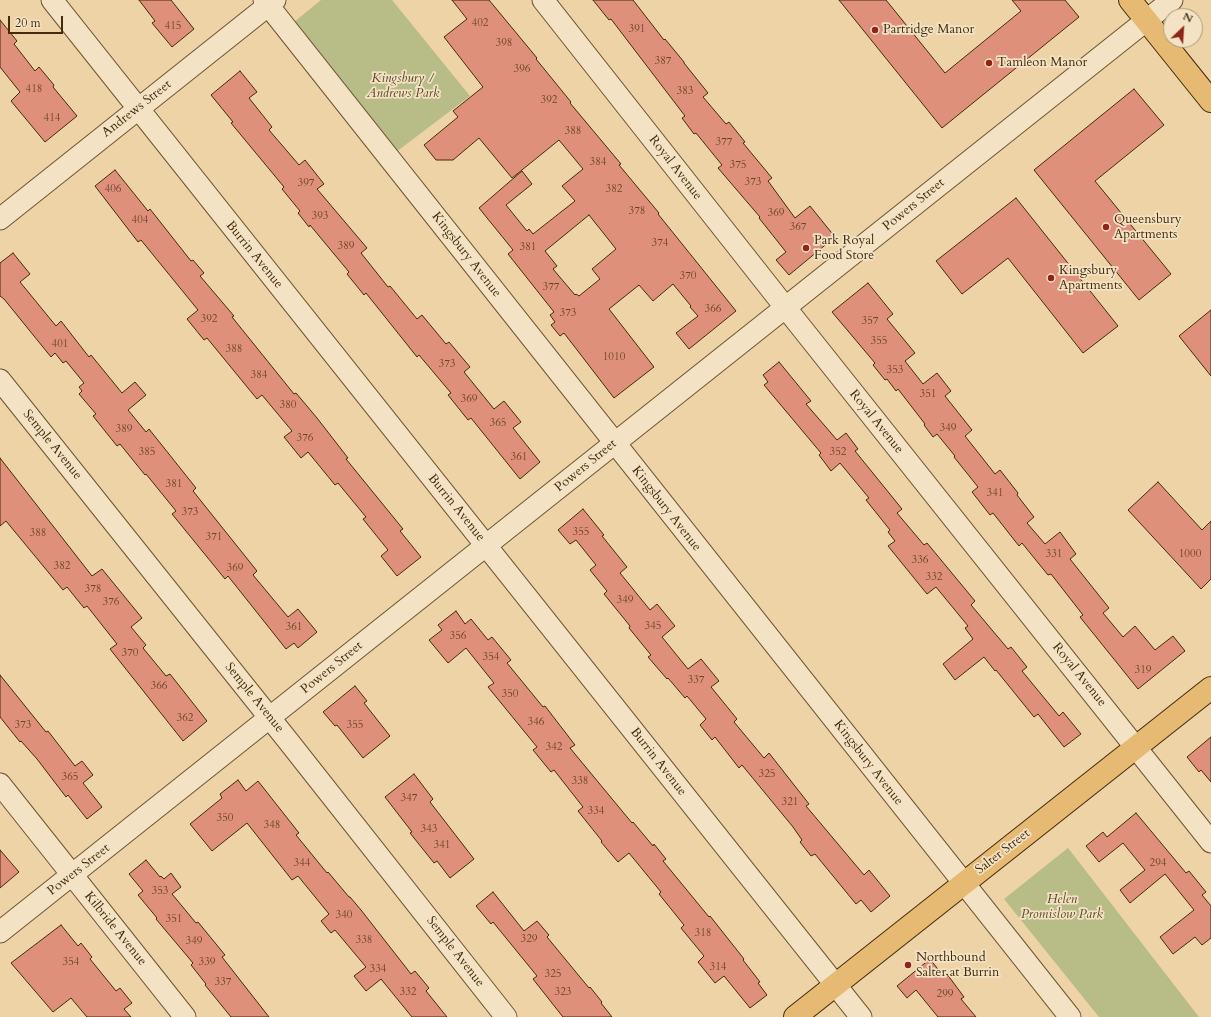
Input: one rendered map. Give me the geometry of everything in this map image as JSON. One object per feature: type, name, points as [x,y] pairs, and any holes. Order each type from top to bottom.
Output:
[{"type":"main road","points":[[1130,0],[1211,101]]},
{"type":"main road","name":"Salter Street","points":[[795,1017],[1211,688]]},
{"type":"street","name":"Burrin Avenue","points":[[52,0],[137,109],[861,1017]]},
{"type":"street","name":"Royal Avenue","points":[[543,0],[785,307],[1211,842]]},
{"type":"street","name":"Powers Street","points":[[0,932],[1172,0]]},
{"type":"street","name":"Andrews Street","points":[[0,219],[269,2]]},
{"type":"street","name":"Kingsbury Avenue","points":[[269,2],[614,443],[1070,1017]]},
{"type":"street","name":"Semple Avenue","points":[[0,380],[506,1017]]},
{"type":"street","name":"Kilbride Avenue","points":[[0,784],[185,1017]]},
{"type":"green space","name":"Kingsbury / Andrews Park","points":[[321,0],[392,0],[470,96],[396,152],[293,23]]},
{"type":"green space","name":"Helen Promislow Park","points":[[1068,848],[1199,1017],[1099,1017],[1004,899]]},
{"type":"building","points":[[139,0],[171,0],[194,29],[172,47],[152,23],[155,21]]},
{"type":"building","points":[[452,0],[489,0],[537,58],[536,59],[571,102],[570,103],[621,164],[619,165],[736,311],[689,349],[676,333],[698,316],[690,307],[691,306],[673,284],[653,301],[639,285],[609,309],[654,367],[614,398],[564,333],[560,336],[551,325],[555,322],[550,315],[554,312],[508,254],[513,250],[479,208],[522,171],[532,184],[506,205],[527,231],[529,229],[533,234],[575,201],[562,186],[583,169],[559,140],[512,178],[479,138],[453,160],[436,160],[424,145],[458,117],[453,111],[483,87],[444,37],[467,19]],"holes":[[[589,215],[616,249],[592,269],[600,279],[579,296],[576,294],[575,295],[553,269],[557,266],[545,251]]]},
{"type":"building","points":[[593,0],[633,0],[708,93],[703,97],[726,124],[729,122],[745,142],[743,143],[772,178],[768,181],[795,218],[810,206],[835,237],[789,275],[776,260],[786,252],[759,218],[760,217],[718,168],[722,165],[696,133],[694,134],[682,118],[685,116],[611,19],[609,20]]},
{"type":"building","name":"Tamleon Manor","points":[[839,0],[886,0],[945,73],[1021,11],[1012,0],[1065,0],[1079,17],[942,128]]},
{"type":"building","points":[[0,20],[17,41],[14,44],[35,71],[39,67],[77,116],[45,142],[11,101],[20,92],[0,67]]},
{"type":"building","points":[[240,71],[257,92],[249,98],[272,127],[269,130],[299,165],[305,160],[324,184],[317,189],[367,248],[361,253],[388,287],[390,286],[417,319],[422,315],[446,344],[449,342],[470,367],[464,372],[494,409],[504,401],[521,422],[513,428],[540,462],[520,479],[471,418],[468,420],[448,395],[451,393],[419,355],[417,357],[366,293],[364,295],[347,274],[349,272],[310,225],[309,227],[298,213],[300,211],[282,189],[284,187],[231,123],[233,122],[211,95]]},
{"type":"building","name":"Queensbury Apartments","points":[[1134,89],[1164,125],[1095,181],[1171,274],[1139,300],[1034,170]]},
{"type":"building","points":[[115,170],[148,211],[150,209],[191,261],[193,260],[204,273],[200,276],[234,316],[232,317],[294,394],[296,393],[317,418],[348,458],[346,459],[403,529],[400,531],[421,557],[397,576],[381,556],[388,550],[363,519],[366,517],[338,483],[335,485],[308,452],[301,458],[284,437],[292,431],[262,395],[257,399],[207,338],[204,340],[187,319],[198,310],[141,240],[138,242],[95,186]]},
{"type":"building","name":"Kingsbury Apartments","points":[[1016,198],[1118,326],[1083,353],[1008,258],[962,294],[936,261]]},
{"type":"building","points":[[13,253],[30,274],[20,282],[56,326],[61,321],[89,357],[91,355],[122,393],[135,382],[146,395],[128,410],[146,432],[149,429],[196,488],[193,491],[257,571],[253,575],[288,617],[298,609],[317,632],[298,648],[294,643],[286,649],[228,576],[225,579],[172,514],[176,511],[120,444],[117,446],[93,416],[96,414],[79,394],[82,391],[79,387],[84,383],[66,361],[63,363],[55,353],[51,357],[0,296],[0,263]]},
{"type":"building","points":[[868,283],[893,314],[887,319],[915,353],[905,361],[923,384],[937,373],[951,391],[945,396],[972,430],[965,436],[995,474],[1000,470],[1018,493],[1017,495],[1034,517],[1027,523],[1045,544],[1060,532],[1076,554],[1070,559],[1109,608],[1103,613],[1123,637],[1135,626],[1155,650],[1173,636],[1185,651],[1138,689],[1080,617],[1083,615],[1051,574],[1048,575],[1022,543],[1019,546],[993,513],[990,515],[972,492],[978,487],[954,457],[955,456],[937,434],[933,437],[898,389],[896,391],[887,379],[885,380],[873,365],[875,363],[832,312]]},
{"type":"building","points":[[1211,310],[1211,376],[1179,336]]},
{"type":"building","points":[[779,362],[811,401],[806,404],[837,440],[846,433],[858,449],[855,451],[902,509],[897,513],[924,545],[927,543],[975,601],[971,605],[1008,649],[1011,647],[1027,667],[1022,671],[1059,716],[1063,712],[1081,734],[1064,747],[1038,714],[1034,717],[984,657],[955,680],[943,664],[973,639],[965,628],[968,626],[936,587],[927,594],[888,546],[895,541],[888,532],[890,530],[866,500],[869,498],[840,463],[831,471],[819,455],[821,453],[764,385],[768,382],[763,375]]},
{"type":"building","points":[[0,458],[92,576],[102,569],[142,618],[131,627],[146,645],[143,648],[166,676],[170,674],[207,721],[183,741],[110,649],[117,644],[87,606],[84,608],[67,587],[63,590],[6,521],[0,526]]},
{"type":"building","points":[[1158,482],[1202,530],[1211,521],[1211,579],[1201,589],[1128,510]]},
{"type":"building","points":[[583,509],[627,567],[620,573],[650,610],[657,604],[675,626],[662,637],[688,669],[701,659],[719,681],[711,687],[737,719],[734,722],[764,758],[769,753],[809,804],[806,806],[864,875],[869,870],[890,896],[871,912],[861,900],[856,904],[815,854],[811,856],[800,842],[802,840],[793,827],[742,765],[739,768],[715,737],[712,740],[700,725],[706,719],[687,696],[685,698],[648,657],[651,655],[604,594],[607,591],[590,570],[596,565],[576,540],[570,544],[558,530]]},
{"type":"building","points":[[456,611],[465,624],[471,619],[488,640],[492,637],[511,660],[507,663],[543,707],[545,706],[575,745],[570,748],[632,823],[633,822],[653,846],[654,844],[666,859],[663,861],[744,959],[743,960],[760,982],[758,983],[767,995],[750,1008],[724,976],[715,983],[698,962],[704,956],[681,928],[684,925],[659,894],[661,892],[629,853],[618,862],[601,842],[602,841],[578,811],[583,807],[554,770],[551,772],[533,750],[537,747],[488,687],[494,683],[466,648],[448,663],[429,640],[442,630],[438,625]]},
{"type":"building","points":[[0,675],[46,732],[48,731],[75,766],[82,761],[93,775],[83,783],[102,807],[87,819],[68,795],[66,797],[37,759],[21,741],[20,742],[0,717]]},
{"type":"building","points":[[355,686],[367,701],[364,703],[390,736],[363,758],[337,725],[335,726],[323,712]]},
{"type":"building","points":[[1211,737],[1211,782],[1201,770],[1199,772],[1187,757]]},
{"type":"building","points":[[414,774],[433,799],[430,802],[474,859],[450,878],[437,861],[434,863],[410,833],[412,832],[385,797]]},
{"type":"building","points":[[238,780],[246,791],[258,781],[299,833],[296,835],[327,873],[328,872],[361,910],[411,974],[415,971],[429,988],[426,991],[447,1017],[412,1017],[381,979],[366,991],[354,976],[366,967],[335,930],[331,933],[321,921],[329,914],[298,876],[292,880],[247,823],[212,851],[190,824],[222,798],[220,794]]},
{"type":"building","points":[[1136,813],[1186,873],[1189,871],[1206,892],[1202,895],[1211,906],[1211,938],[1202,945],[1195,937],[1173,954],[1160,937],[1194,910],[1165,874],[1130,903],[1120,890],[1145,870],[1123,843],[1099,862],[1086,846],[1103,832],[1107,837]]},
{"type":"building","points":[[0,850],[19,872],[0,888]]},
{"type":"building","points":[[146,860],[160,877],[161,876],[164,879],[171,873],[181,887],[172,894],[196,923],[198,922],[225,955],[222,957],[269,1017],[231,1017],[205,985],[206,984],[191,965],[193,963],[138,895],[143,891],[129,874]]},
{"type":"building","points":[[493,892],[524,931],[537,921],[549,935],[547,937],[589,988],[590,987],[612,1017],[563,1017],[533,979],[537,976],[493,922],[491,924],[476,906]]},
{"type":"building","points":[[61,925],[78,946],[81,943],[92,957],[90,959],[116,991],[120,988],[132,1003],[124,1009],[131,1017],[87,1017],[71,998],[53,1012],[11,963]]},
{"type":"building","points":[[930,959],[944,977],[947,974],[964,997],[961,999],[976,1017],[938,1017],[916,990],[907,998],[897,986]]},
{"type":"place","name":"Partridge Manor","points":[[875,30]]},
{"type":"place","name":"Tamleon Manor","points":[[989,63]]},
{"type":"place","name":"Queensbury Apartments","points":[[1106,227]]},
{"type":"place","name":"Park Royal Food Store","points":[[806,248]]},
{"type":"place","name":"Kingsbury Apartments","points":[[1051,278]]},
{"type":"place","name":"Northbound Salter at Burrin","points":[[908,965]]}]
